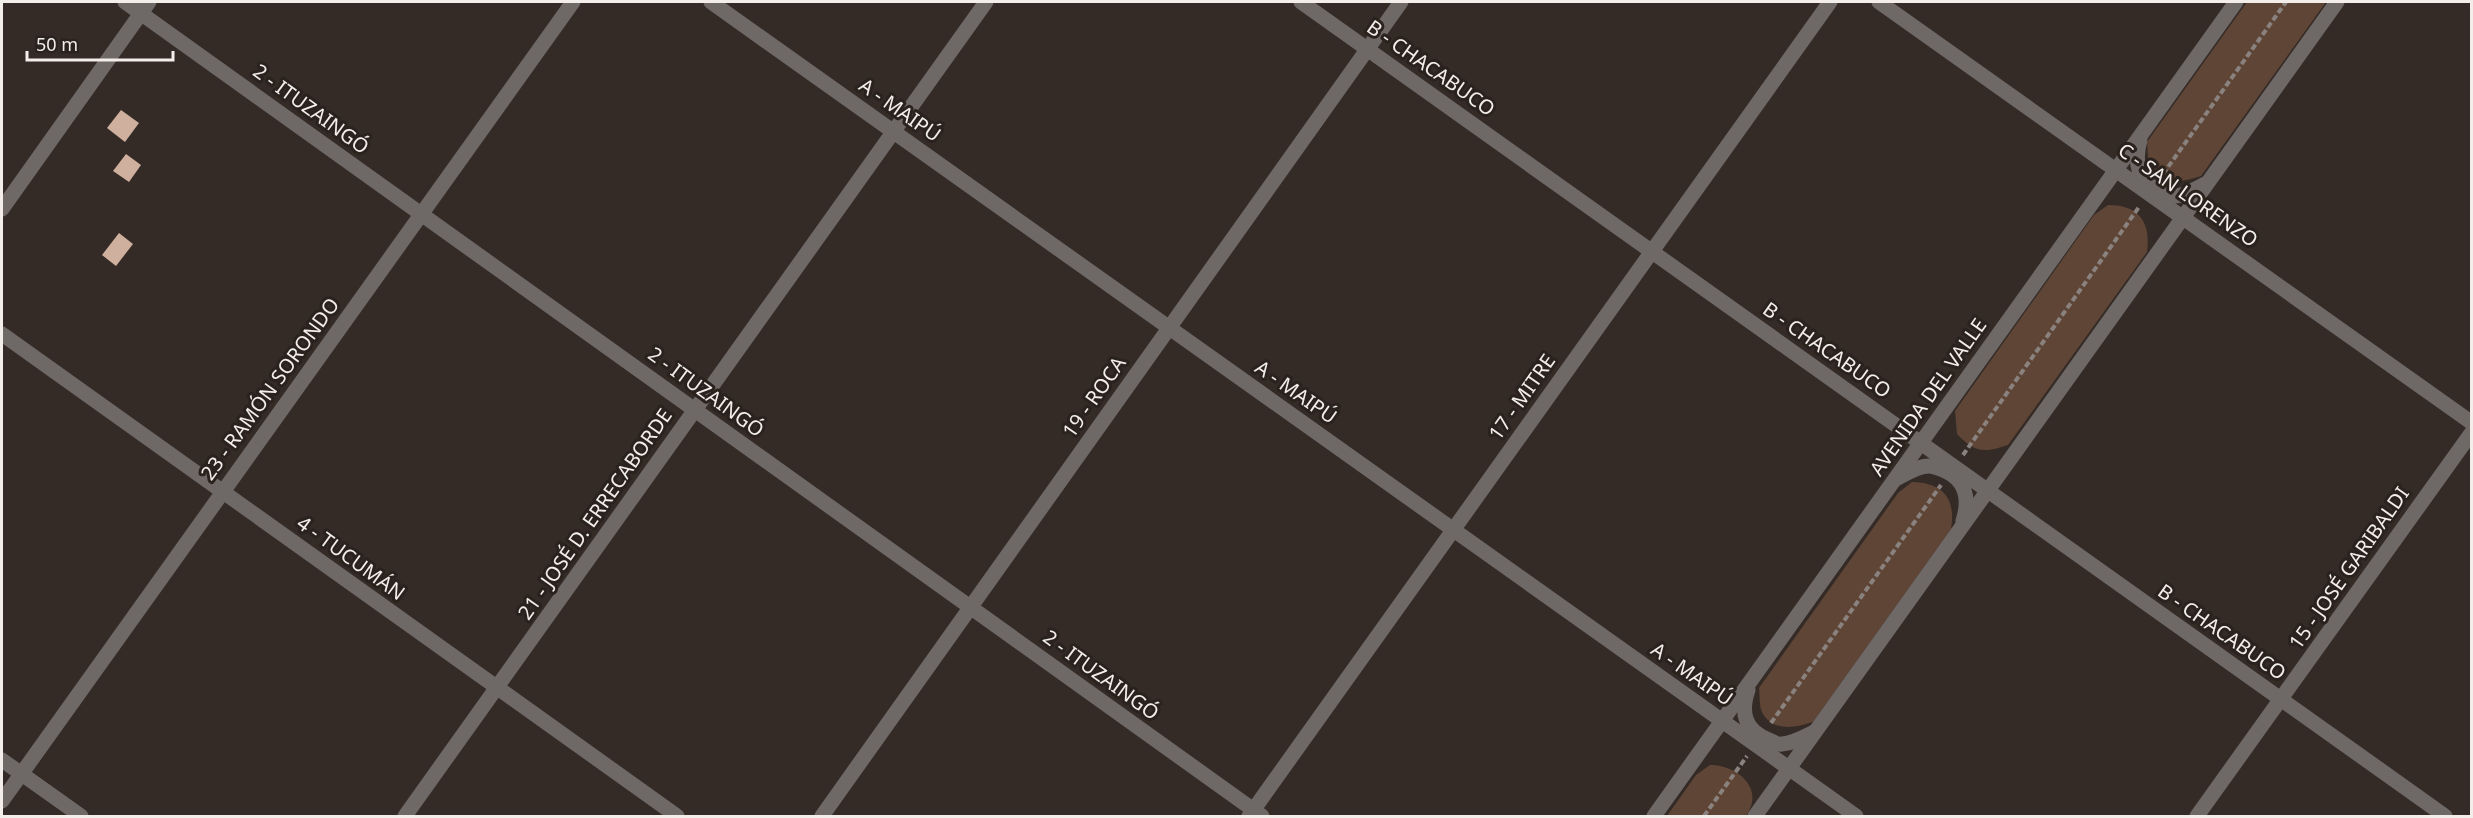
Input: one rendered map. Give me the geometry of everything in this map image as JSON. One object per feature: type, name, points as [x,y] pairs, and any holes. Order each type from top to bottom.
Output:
[{"type":"street","name":"2 - ITUZAINGÓ","points":[[125,2],[145,7],[421,214],[1255,814]]},
{"type":"street","name":"23 - RAMÓN SORONDO","points":[[2,801],[573,2]]},
{"type":"street","name":"A - MAIPÚ","points":[[711,2],[1722,721],[1758,741],[1789,769],[1856,816]]},
{"type":"street","name":"21 - JOSÉ D. ERRECABORDE","points":[[405,816],[986,2]]},
{"type":"street","name":"B - CHACABUCO","points":[[1301,2],[1921,443],[1952,470],[1988,491],[2445,816]]},
{"type":"street","name":"19 - ROCA","points":[[822,816],[1401,2]]},
{"type":"street","name":"17 - MITRE","points":[[1255,814],[1453,530],[1830,2]]},
{"type":"street","name":"C - SAN LORENZO","points":[[1879,2],[2115,169],[2151,191],[2183,217],[2472,423]]},
{"type":"street","name":"AVENIDA DEL VALLE","points":[[1654,816],[2236,2]]},
{"type":"street","points":[[1755,816],[2337,2]]},
{"type":"street","points":[[2,209],[145,7]]},
{"type":"street","points":[[2143,131],[2136,155],[2139,175],[2151,191],[2172,196],[2190,192],[2209,181]]},
{"type":"street","name":"4 - TUCUMÁN","points":[[2,334],[677,816]]},
{"type":"street","name":"15 - JOSÉ GARIBALDI","points":[[2197,816],[2472,432]]},
{"type":"street","points":[[1894,480],[1912,470],[1931,465],[1952,470],[1964,486],[1967,506],[1960,529]]},
{"type":"street","points":[[1750,681],[1743,704],[1747,724],[1758,741],[1780,745],[1817,731]]},
{"type":"street","points":[[2,760],[81,816]]},
{"type":"path","points":[[1704,816],[2286,2]]},
{"type":"shaded area","points":[[2247,2],[2326,2],[2201,176],[2180,181],[2167,180],[2155,172],[2150,164],[2147,142]]},
{"type":"shaded area","points":[[2108,205],[2128,208],[2141,217],[2147,232],[2147,252],[2008,445],[1980,450],[1969,445],[1957,434],[1955,411],[2094,215]]},
{"type":"shaded area","points":[[1912,482],[1940,489],[1945,495],[1952,509],[1951,529],[1813,722],[1792,727],[1772,723],[1761,710],[1759,688],[1898,493]]},
{"type":"shaded area","points":[[1710,765],[1730,769],[1746,780],[1752,797],[1746,816],[1667,816],[1696,775]]},
{"type":"building","points":[[121,110],[139,123],[125,142],[107,128]]},
{"type":"building","points":[[126,154],[141,165],[129,182],[113,171]]},
{"type":"building","points":[[119,233],[133,244],[116,266],[102,255]]}]
